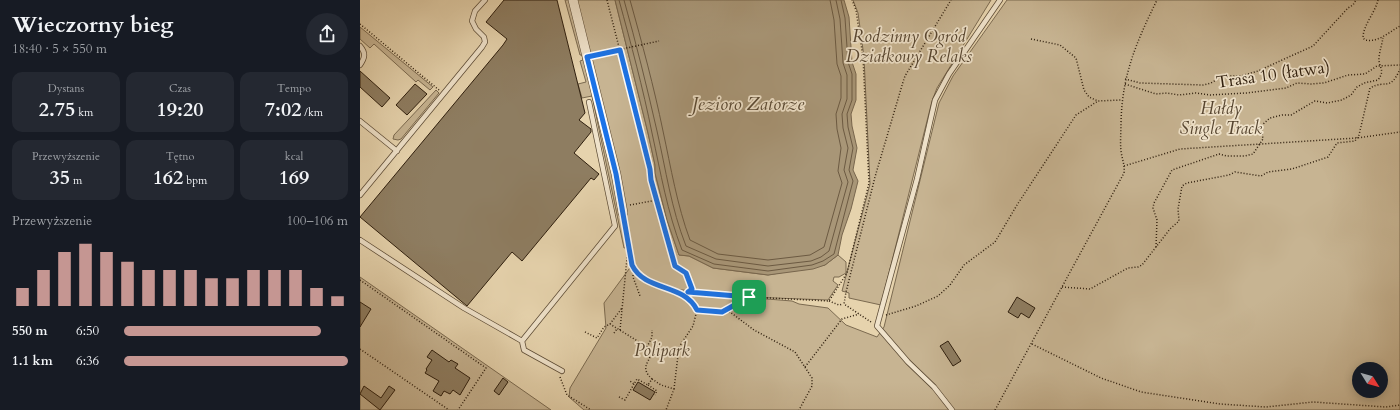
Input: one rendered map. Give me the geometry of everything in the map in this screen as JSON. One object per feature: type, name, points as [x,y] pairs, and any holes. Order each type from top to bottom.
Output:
[{"type":"street","points":[[573,0],[616,174],[623,213]]},
{"type":"lane","points":[[360,195],[485,42],[484,37],[476,29],[472,21],[475,11],[485,0]]},
{"type":"lane","points":[[952,410],[934,387],[908,362],[877,326],[917,179],[935,100],[949,74],[1000,0]]},
{"type":"lane","points":[[360,46],[364,50],[364,56],[360,65]]},
{"type":"lane","points":[[522,341],[615,226],[589,102]]},
{"type":"lane","points":[[360,120],[397,151]]},
{"type":"lane","points":[[360,240],[464,308],[522,341],[524,350],[562,371]]},
{"type":"path","points":[[607,0],[675,266],[686,273],[692,289],[688,292]]},
{"type":"path","points":[[829,301],[847,273],[869,182],[863,57],[856,10],[852,0]]},
{"type":"path","points":[[844,304],[875,177],[903,82],[951,0]]},
{"type":"path","points":[[995,410],[1118,184],[1124,166],[1120,140],[1122,100],[1125,78],[1142,29],[1157,0]]},
{"type":"path","points":[[1125,78],[1140,83],[1203,85],[1211,83],[1223,76],[1241,76],[1258,71],[1313,46],[1348,8],[1353,5],[1356,0]]},
{"type":"path","points":[[1378,0],[1377,7],[1362,36],[1367,41],[1383,38]]},
{"type":"path","points":[[360,24],[441,91]]},
{"type":"path","points":[[1156,247],[1157,220],[1153,208],[1154,203],[1172,170],[1219,154],[1227,156],[1245,156],[1253,154],[1262,139],[1261,126],[1270,118],[1282,115],[1291,115],[1315,102],[1327,103],[1347,98],[1357,87],[1364,83],[1378,80],[1382,74],[1379,59],[1383,38],[1386,34],[1400,26]]},
{"type":"path","points":[[1031,40],[1060,45],[1076,58],[1084,90],[1090,97],[1098,101],[1122,100]]},
{"type":"path","points":[[587,57],[659,41]]},
{"type":"path","name":"Trasa 10 (łatwa)","points":[[1124,84],[1156,94],[1167,93],[1179,95],[1196,93],[1210,95],[1246,93],[1286,88],[1297,83],[1324,83],[1348,75],[1365,74],[1380,65],[1400,65]]},
{"type":"path","points":[[1062,287],[1090,289],[1128,268],[1140,266],[1179,221],[1178,208],[1182,186],[1187,182],[1229,175],[1234,172],[1261,176],[1268,172],[1292,169],[1328,157],[1337,143],[1355,141],[1370,88],[1391,83],[1396,79],[1400,69]]},
{"type":"path","points":[[880,318],[916,306],[938,296],[950,286],[964,264],[994,242],[1076,115],[1098,101]]},
{"type":"path","points":[[1124,166],[1180,149],[1357,138],[1400,132]]},
{"type":"path","points":[[628,205],[657,200]]},
{"type":"path","points":[[623,213],[634,269],[634,277],[640,296]]},
{"type":"path","points":[[620,331],[627,254],[629,247]]},
{"type":"path","points":[[634,269],[639,276],[692,300],[697,310],[693,326],[680,343],[674,388],[666,410]]},
{"type":"path","points":[[360,280],[486,368],[458,410]]},
{"type":"path","points":[[675,291],[829,301],[844,304],[877,326]]},
{"type":"path","points":[[722,312],[749,297]]},
{"type":"path","points":[[585,332],[598,338],[604,327],[610,324],[622,308]]},
{"type":"path","points":[[697,310],[730,312],[754,330],[795,352],[812,378],[812,386],[800,410]]},
{"type":"path","points":[[805,367],[842,319],[859,314]]},
{"type":"path","points":[[610,324],[652,350],[678,350]]},
{"type":"path","points":[[614,333],[616,328]]},
{"type":"path","points":[[647,347],[652,337],[652,330]]},
{"type":"path","points":[[1031,343],[1101,378],[1141,392],[1220,404],[1266,407],[1313,402],[1386,407],[1400,406]]},
{"type":"path","points":[[360,349],[449,410]]},
{"type":"path","points":[[652,350],[645,370],[646,374],[661,385],[674,388]]},
{"type":"path","points":[[562,371],[560,376],[567,395],[591,410]]},
{"type":"path","points":[[619,397],[625,400],[637,379],[657,391],[655,395]]},
{"type":"path","points":[[648,385],[652,379]]},
{"type":"path","points":[[630,381],[634,384]]},
{"type":"green space","points":[[565,0],[615,0],[648,133],[655,165],[655,173],[667,220],[679,255],[689,256],[713,268],[768,275],[825,265],[838,255],[846,262],[846,273],[839,277],[834,277],[833,281],[838,285],[828,300],[749,297],[673,289],[651,281],[642,274],[640,276],[660,286],[679,292],[792,301],[799,304],[828,308],[846,325],[877,337],[884,327],[939,103],[953,76],[1007,0],[1400,0],[1400,410],[584,410],[569,397],[570,388],[606,328],[604,303],[632,265],[629,247],[624,248],[592,96],[582,98],[578,84],[586,82],[580,61],[583,60],[582,55],[580,55]]},
{"type":"green space","name":"Rodzinny Ogród Działkowy Relaks","points":[[853,0],[991,0],[937,88],[932,101],[881,305],[849,298],[849,293],[842,291],[870,184],[864,57],[858,13]]},
{"type":"green space","points":[[360,27],[433,87],[430,90],[418,80],[416,82],[374,44],[370,48],[360,39]]},
{"type":"green space","points":[[436,90],[439,93],[401,139],[393,139],[394,135]]},
{"type":"green space","points":[[360,277],[551,410],[360,410]]},
{"type":"water","name":"Jezioro Zatorze","points":[[615,0],[844,0],[849,17],[852,62],[856,74],[856,100],[851,114],[857,148],[853,170],[858,181],[851,209],[842,235],[838,255],[825,265],[813,269],[768,275],[713,268],[689,256],[679,255],[667,220],[655,173],[655,165],[648,133]]},
{"type":"building","points":[[504,0],[557,0],[585,113],[579,120],[591,129],[591,132],[574,153],[599,174],[594,180],[591,178],[522,261],[512,252],[467,306],[360,217],[507,39],[486,22]]},
{"type":"building","points":[[360,71],[390,98],[382,107],[360,87]]},
{"type":"building","points":[[415,84],[427,94],[407,115],[396,105]]},
{"type":"building","points":[[1017,297],[1035,308],[1029,318],[1021,313],[1018,318],[1008,312]]},
{"type":"building","points":[[360,302],[371,309],[360,327]]},
{"type":"building","points":[[948,341],[961,361],[953,366],[940,346]]},
{"type":"building","points":[[432,350],[449,362],[451,360],[458,364],[455,368],[470,378],[460,395],[453,390],[450,394],[444,391],[441,396],[433,391],[439,381],[425,373],[432,360],[427,357]]},
{"type":"building","points":[[503,378],[508,382],[499,395],[494,391]]},
{"type":"building","points":[[638,382],[655,392],[650,400],[633,390]]},
{"type":"building","points":[[364,386],[381,398],[389,386],[395,390],[380,410],[360,394]]},
{"type":"route","points":[[620,50],[650,169],[651,180],[675,266],[686,273],[692,289],[688,292],[749,297],[722,312],[697,310],[692,300],[639,276],[634,269],[632,265],[616,174],[587,57],[620,50]]},
{"type":"park label","name":"Hałdy Single Track","points":[[1221,118]]},
{"type":"park label","name":"Polipark","points":[[662,350]]}]
